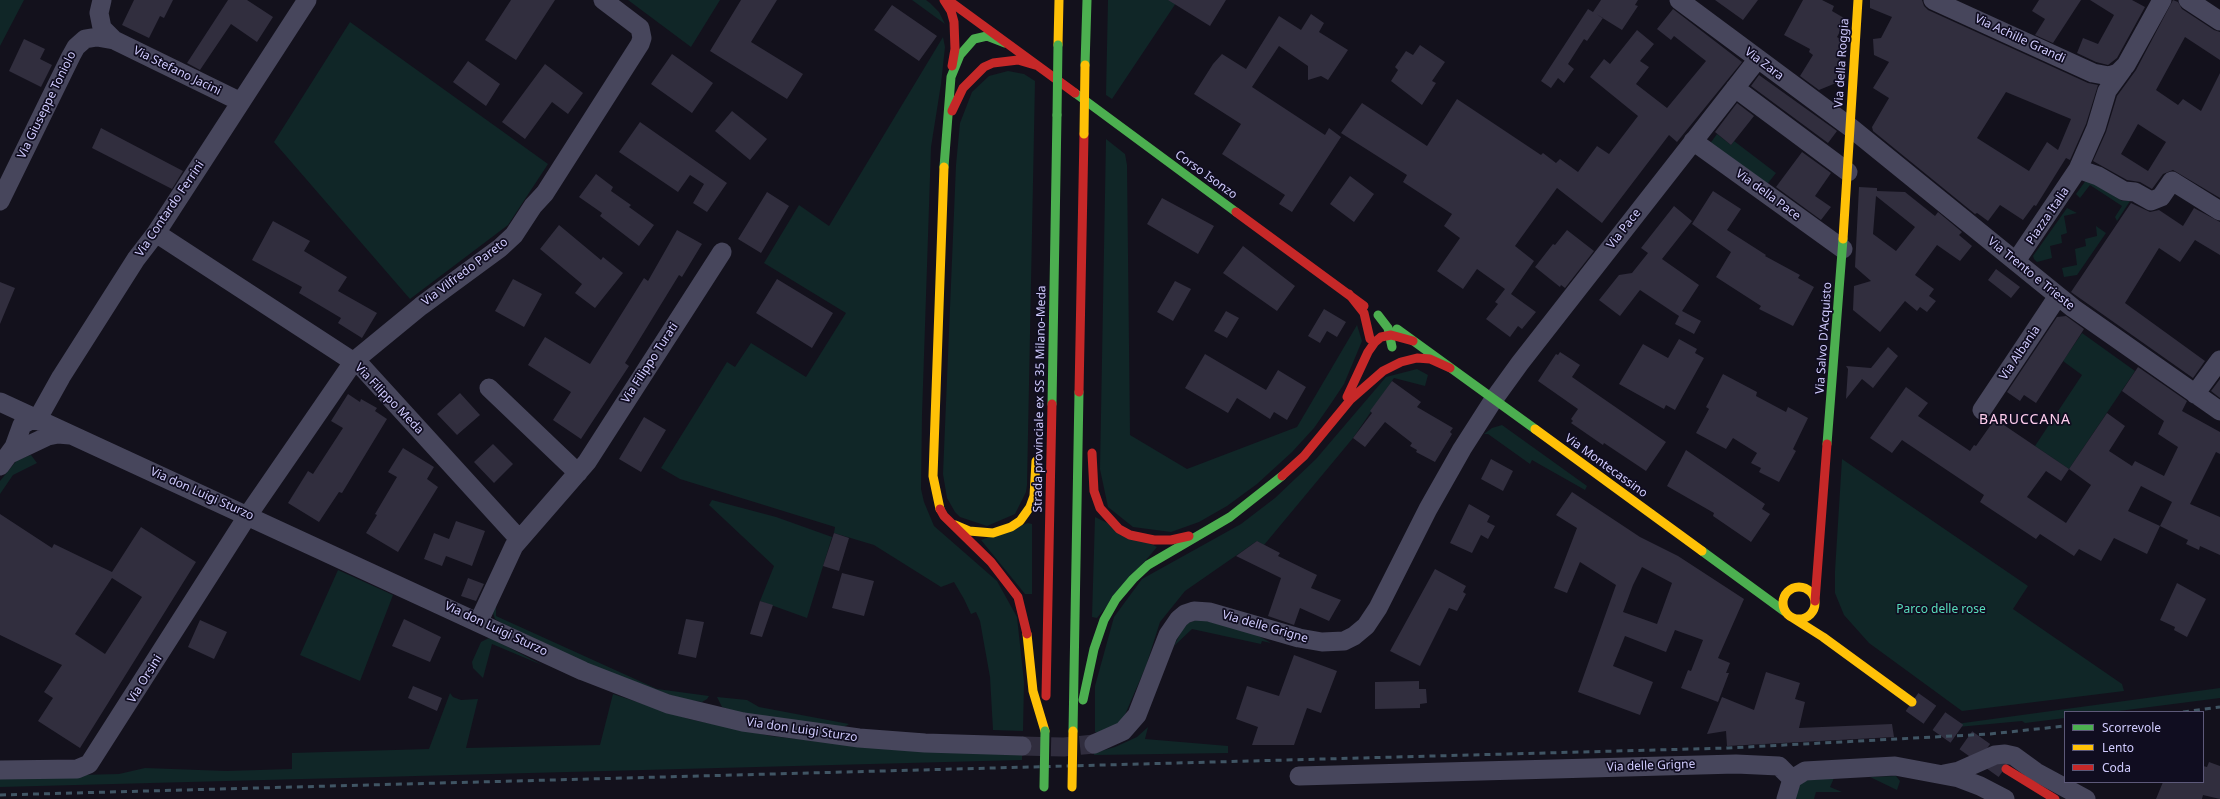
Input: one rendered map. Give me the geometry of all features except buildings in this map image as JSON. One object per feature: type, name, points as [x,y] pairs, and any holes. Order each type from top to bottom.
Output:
[{"type":"main road","points":[[944,0],[951,11],[954,29],[945,138],[933,476],[938,506],[944,516],[991,562],[1018,597],[1030,640],[1033,691],[1045,731]]},
{"type":"main road","name":"Corso Isonzo","points":[[948,0],[1035,66],[1450,368]]},
{"type":"main road","name":"Strada provinciale ex SS 35 Milano-Meda","points":[[1044,799],[1059,0]]},
{"type":"main road","points":[[1072,799],[1087,0]]},
{"type":"main road","name":"Via della Roggia","points":[[1850,128],[1858,0]]},
{"type":"main road","points":[[982,25],[988,40]]},
{"type":"main road","points":[[951,77],[956,64],[967,45],[974,38],[1004,43]]},
{"type":"main road","points":[[945,138],[956,101],[963,88],[976,74],[986,56]]},
{"type":"main road","points":[[976,74],[993,63],[1005,61],[1018,60],[1035,66]]},
{"type":"main road","name":"Via Salvo D'Acquisto","points":[[1815,601],[1843,249],[1850,128]]},
{"type":"main road","points":[[1349,294],[1358,304],[1368,321],[1370,339],[1368,352]]},
{"type":"main road","points":[[1073,732],[1077,711],[1087,686],[1094,649],[1104,620],[1116,599],[1148,565],[1248,505],[1286,472],[1320,438],[1336,417],[1370,381],[1389,356],[1391,349],[1391,335],[1388,328],[1378,315]]},
{"type":"main road","points":[[1336,417],[1368,352],[1375,342],[1381,337],[1391,335],[1413,341]]},
{"type":"main road","points":[[1370,381],[1391,366],[1417,358],[1430,359],[1450,368]]},
{"type":"main road","points":[[1080,368],[1089,408]]},
{"type":"main road","name":"Via Montecassino","points":[[1450,368],[1784,611]]},
{"type":"main road","points":[[1043,398],[1052,370]]},
{"type":"main road","points":[[1092,443],[1092,474],[1094,491],[1100,508],[1119,529],[1141,538],[1165,540],[1189,536],[1213,527]]},
{"type":"main road","points":[[944,516],[953,523],[969,531],[993,533],[1011,527],[1026,514],[1034,496],[1036,450]]},
{"type":"main road","name":"Via Salvo D'Acquisto","points":[[1792,588],[1810,574],[1820,549]]},
{"type":"main road","name":"Via Montecassino","points":[[1747,584],[1768,592],[1792,588]]},
{"type":"main road","points":[[1840,649],[1832,640],[1820,620],[1812,592],[1802,587],[1792,588],[1782,600],[1784,611],[1840,649],[1912,702]]},
{"type":"main road","points":[[1793,618],[1804,618],[1809,616],[1812,612],[1815,601]]},
{"type":"main road","points":[[2006,769],[2055,799]]},
{"type":"street","points":[[102,0],[99,13],[102,28],[114,40]]},
{"type":"street","name":"Via Contardo Ferrini","points":[[37,420],[82,344],[136,259],[156,233],[307,0]]},
{"type":"street","name":"Via Vilfredo Pareto","points":[[248,515],[354,361],[421,306],[500,248],[514,235],[533,206],[545,193],[636,51],[642,38],[640,28],[604,0]]},
{"type":"street","name":"Via Zara","points":[[1679,0],[1757,60],[1850,128]]},
{"type":"street","name":"Via Achille Grandi","points":[[1933,0],[2109,78]]},
{"type":"street","name":"Piazza Italia","points":[[2016,261],[2078,169],[2086,152],[2109,78],[2162,0]]},
{"type":"street","points":[[2188,0],[2220,21]]},
{"type":"street","name":"Via Giuseppe Toniolo","points":[[0,201],[76,47],[85,39],[97,37],[114,40]]},
{"type":"street","name":"Via Stefano Jacini","points":[[114,40],[241,102]]},
{"type":"street","name":"Via Pace","points":[[1494,399],[1520,363],[1757,60]]},
{"type":"street","points":[[1735,88],[1848,172]]},
{"type":"street","name":"Via Trento e Trieste","points":[[1850,128],[2058,296],[2220,411]]},
{"type":"street","name":"Via della Pace","points":[[1693,141],[1843,249]]},
{"type":"street","points":[[2078,169],[2098,176],[2124,191],[2138,194],[2147,199],[2156,201],[2161,197],[2172,181],[2220,210]]},
{"type":"street","name":"Via Filippo Meda","points":[[156,233],[354,361],[520,539]]},
{"type":"street","name":"Via Filippo Turati","points":[[479,621],[505,562],[520,539],[578,473],[593,452],[722,252]]},
{"type":"street","name":"Via Albania","points":[[1982,410],[2058,296]]},
{"type":"street","points":[[2195,394],[2220,360]]},
{"type":"street","points":[[489,388],[578,473]]},
{"type":"street","name":"Via delle Grigne","points":[[1094,744],[1123,731],[1138,715],[1168,636],[1179,619],[1185,614],[1194,611],[1209,612],[1299,638],[1322,642],[1344,641],[1359,633],[1378,608],[1428,509],[1462,449],[1494,399]]},
{"type":"street","points":[[1,403],[14,414],[26,437]]},
{"type":"street","name":"Via don Luigi Sturzo","points":[[1,403],[626,689],[668,704],[722,718],[859,738],[1022,746]]},
{"type":"street","points":[[5,460],[26,437],[40,431],[40,425],[37,420]]},
{"type":"street","points":[[26,437],[53,434],[68,435],[76,438]]},
{"type":"street","name":"Via Orsini","points":[[0,770],[76,769],[89,764],[248,515]]},
{"type":"street","points":[[1939,774],[1959,771],[2000,754],[2014,756],[2036,772],[2086,799]]},
{"type":"street","points":[[1987,759],[1980,768],[1979,776],[1983,785],[1998,795]]},
{"type":"street","name":"Via delle Grigne","points":[[1299,776],[1736,764],[1779,766],[1792,779]]},
{"type":"street","points":[[1786,799],[1792,779],[1805,771],[1883,767],[1902,767],[1959,778],[1998,795]]},
{"type":"green space","points":[[0,0],[24,0],[0,46]]},
{"type":"green space","points":[[628,0],[720,0],[691,47]]},
{"type":"green space","points":[[912,0],[926,0],[939,12],[945,24]]},
{"type":"green space","points":[[1108,0],[1178,0],[1112,99],[1106,95]]},
{"type":"green space","points":[[350,22],[548,164],[508,225],[410,299],[274,142]]},
{"type":"green space","points":[[943,37],[945,47],[941,84],[931,147],[921,489],[924,502],[934,526],[997,581],[1017,617],[1024,682],[1023,731],[993,730],[990,677],[980,621],[976,612],[971,614],[954,582],[941,587],[874,545],[834,533],[835,527],[680,479],[661,468],[727,362],[735,367],[751,343],[806,377],[846,313],[764,263],[799,205],[829,226]]},
{"type":"green space","points":[[1008,71],[1024,74],[1035,81],[1027,485],[1026,492],[1015,514],[987,526],[960,517],[955,512],[947,498],[943,474],[956,165],[960,123],[972,92],[989,76]]},
{"type":"green space","points":[[1717,134],[1731,145],[1734,141],[1776,173],[1765,187],[1709,145]]},
{"type":"green space","points":[[1106,139],[1125,154],[1127,165],[1130,435],[1187,469],[1297,427],[1357,325],[1362,341],[1344,384],[1314,428],[1292,452],[1257,484],[1227,506],[1199,522],[1171,532],[1133,527],[1108,507],[1100,469]]},
{"type":"green space","points":[[2087,179],[2122,201],[2130,201],[2117,221],[2115,217],[2122,206],[2090,185],[2080,198],[2076,194]]},
{"type":"green space","points":[[2067,208],[2077,213],[2064,216],[2067,233],[2061,235],[2062,243],[2050,246],[2052,258],[2037,262],[2033,256]]},
{"type":"green space","points":[[2096,226],[2106,233],[2077,275],[2064,277],[2062,268],[2077,265],[2075,249],[2086,246],[2085,239],[2097,236]]},
{"type":"green space","points":[[2082,333],[2135,371],[2069,469],[2035,446],[2082,375],[2063,361]]},
{"type":"green space","points":[[1417,369],[1428,375],[1425,386],[1394,378],[1353,438],[1264,545],[1257,541],[1185,591],[1160,622],[1146,666],[1124,717],[1115,727],[1099,733],[1095,732],[1095,686],[1114,617],[1142,579],[1241,524],[1275,498],[1316,459],[1386,377]]},
{"type":"green space","points":[[1502,425],[1587,486],[1585,490],[1532,460],[1530,464],[1488,434],[1484,434],[1492,428]]},
{"type":"green space","points":[[31,455],[37,463],[13,475],[0,494],[0,481],[17,460]]},
{"type":"green space","name":"Parco delle rose","points":[[1842,459],[2028,586],[2013,609],[2122,684],[2124,691],[1962,711],[1869,643],[1844,615],[1835,593]]},
{"type":"green space","points":[[712,500],[776,517],[832,537],[807,618],[760,601],[774,566],[709,505]]},
{"type":"green space","points":[[1095,517],[1157,547],[1097,618],[1092,617]]},
{"type":"green space","points":[[1028,523],[1032,524],[1032,594],[1025,594],[981,540]]},
{"type":"green space","points":[[338,570],[393,595],[360,681],[300,655]]},
{"type":"green space","points":[[496,606],[496,616],[657,689],[709,696],[702,702],[682,699],[605,672],[495,619],[493,613]]},
{"type":"green space","points":[[1200,619],[1255,634],[1271,643],[1262,641],[1261,644],[1192,629],[1174,646],[1183,628],[1188,623]]},
{"type":"green space","points":[[489,638],[542,665],[492,644],[483,678],[473,668],[472,662],[481,642]]},
{"type":"green space","points":[[2220,688],[2220,698],[2119,711],[2064,711],[2064,718],[2025,723],[2022,721],[1958,727],[1956,724]]},
{"type":"green space","points":[[450,693],[453,697],[461,700],[478,699],[466,748],[600,745],[613,694],[689,719],[771,736],[886,749],[1022,755],[1022,760],[0,787],[0,777],[119,774],[145,768],[226,771],[292,769],[292,753],[429,749]]},
{"type":"green space","points":[[717,697],[747,700],[759,707],[849,724],[844,727],[745,715],[722,707]]},
{"type":"green space","points":[[1148,727],[1145,739],[1228,746],[1228,753],[1094,755],[1094,753],[1115,747],[1137,737]]},
{"type":"green space","points":[[1896,776],[1900,781],[1897,790],[1870,777]]},
{"type":"green space","points":[[1834,778],[1830,787],[1842,792],[1816,792],[1814,799],[1794,799],[1800,784],[1807,780]]},
{"type":"tunnel","points":[[1912,702],[2005,768]]},
{"type":"tunnel","points":[[1022,746],[1064,747],[1094,744]]},
{"type":"railway","points":[[2190,711],[2220,707]]},
{"type":"railway","points":[[0,795],[1728,748],[1990,734],[2064,726]]},
{"type":"traffic: fast","points":[[1085,65],[1087,0]]},
{"type":"traffic: fast","points":[[944,167],[951,77],[960,55],[974,39],[987,36],[1005,43]]},
{"type":"traffic: fast","points":[[1057,115],[1058,45]]},
{"type":"traffic: fast","points":[[1075,93],[1236,212]]},
{"type":"traffic: fast","points":[[1052,404],[1057,115]]},
{"type":"traffic: fast","points":[[1827,444],[1843,239]]},
{"type":"traffic: fast","points":[[1378,315],[1388,328],[1392,347]]},
{"type":"traffic: fast","points":[[1397,329],[1535,429]]},
{"type":"traffic: fast","points":[[1073,731],[1079,392]]},
{"type":"traffic: fast","points":[[1083,700],[1094,649],[1104,620],[1116,599],[1133,579],[1148,565],[1230,517],[1282,476]]},
{"type":"traffic: fast","points":[[1702,551],[1784,611]]},
{"type":"traffic: fast","points":[[1044,787],[1045,731]]},
{"type":"traffic: slow","points":[[1058,45],[1059,0]]},
{"type":"traffic: slow","points":[[1843,239],[1858,0]]},
{"type":"traffic: slow","points":[[1084,134],[1085,65]]},
{"type":"traffic: slow","points":[[940,509],[933,476],[944,167]]},
{"type":"traffic: slow","points":[[1535,429],[1702,551]]},
{"type":"traffic: slow","points":[[955,525],[969,531],[993,533],[1011,527],[1020,521],[1030,507],[1034,496],[1036,461]]},
{"type":"traffic: slow","points":[[1796,587],[1802,587],[1811,591],[1815,603],[1811,615],[1802,619],[1796,619],[1787,615],[1783,606],[1783,600],[1787,591],[1796,587]]},
{"type":"traffic: slow","points":[[1793,618],[1823,637],[1912,702]]},
{"type":"traffic: slow","points":[[1027,634],[1033,691],[1045,731]]},
{"type":"traffic: slow","points":[[1072,787],[1073,731]]},
{"type":"traffic: jam","points":[[944,0],[951,11],[954,22],[955,49],[952,66]]},
{"type":"traffic: jam","points":[[948,0],[1075,93]]},
{"type":"traffic: jam","points":[[952,111],[963,88],[984,67],[993,63],[1018,60],[1035,65]]},
{"type":"traffic: jam","points":[[1079,392],[1084,134]]},
{"type":"traffic: jam","points":[[1236,212],[1364,306]]},
{"type":"traffic: jam","points":[[1349,294],[1364,313],[1370,339]]},
{"type":"traffic: jam","points":[[1347,397],[1368,352],[1375,342],[1381,337],[1391,335],[1413,341]]},
{"type":"traffic: jam","points":[[1282,476],[1304,456],[1351,399],[1383,371],[1401,362],[1417,358],[1430,359],[1450,368]]},
{"type":"traffic: jam","points":[[1046,696],[1052,404]]},
{"type":"traffic: jam","points":[[1815,601],[1827,444]]},
{"type":"traffic: jam","points":[[1092,453],[1094,491],[1100,508],[1119,529],[1130,535],[1154,540],[1171,540],[1189,536]]},
{"type":"traffic: jam","points":[[940,509],[944,516],[991,562],[1018,597],[1027,634]]},
{"type":"traffic: jam","points":[[2006,769],[2055,799]]},
{"type":"district","name":"BARUCCANA","points":[[2025,420]]}]
